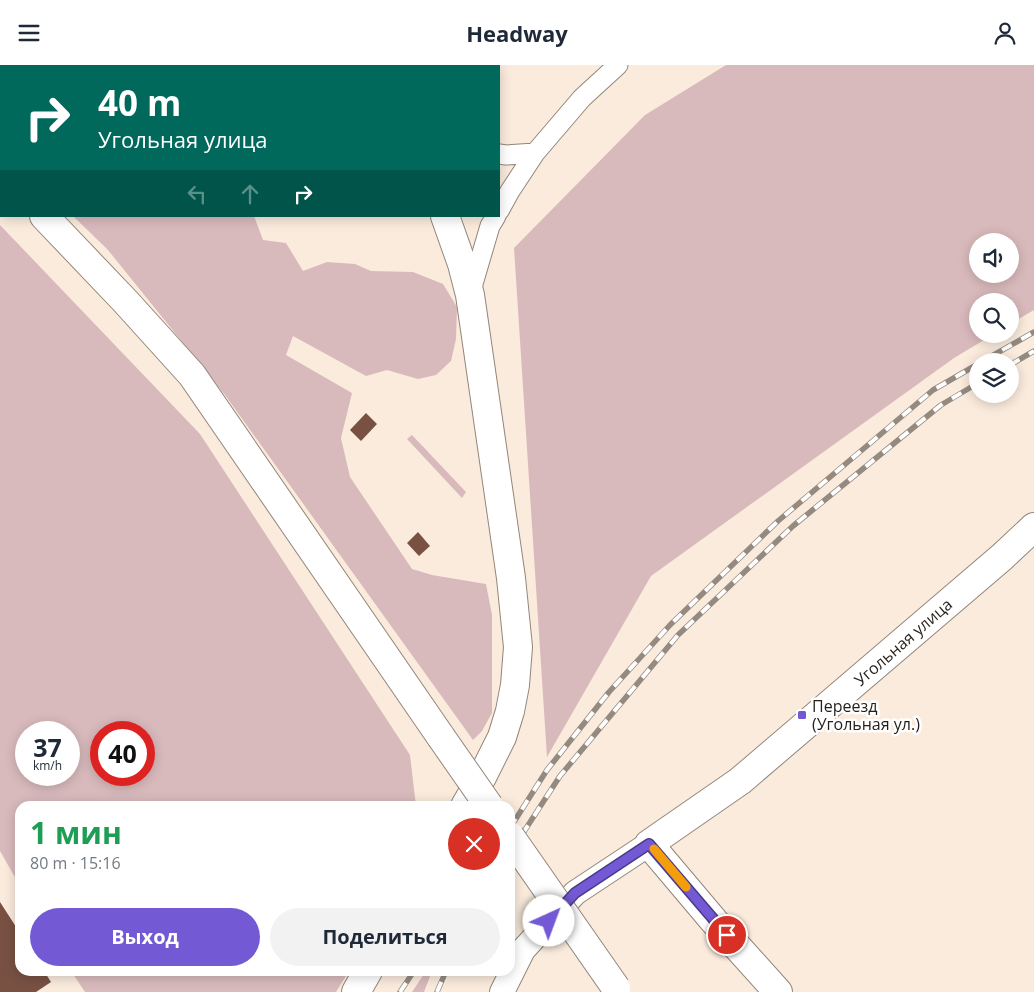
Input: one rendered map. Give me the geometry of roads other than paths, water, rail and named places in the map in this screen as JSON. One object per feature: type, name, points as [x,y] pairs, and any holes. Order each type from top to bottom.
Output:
[{"type":"main road","points":[[45,217],[192,375],[486,801]]},
{"type":"main road","points":[[445,217],[462,264],[470,295],[511,578],[518,647],[515,685],[502,737],[468,801]]},
{"type":"main road","name":"Угольная улица","points":[[649,844],[740,781],[1002,557],[1034,527]]},
{"type":"main road","points":[[515,843],[617,990]]},
{"type":"main road","points":[[649,844],[714,921],[778,992]]},
{"type":"main road","points":[[356,992],[365,976]]},
{"type":"street","points":[[500,209],[535,153],[582,98],[618,65]]},
{"type":"street","points":[[500,154],[535,153]]},
{"type":"street","points":[[470,295],[490,226],[495,217]]},
{"type":"street","name":"Угольная улица","points":[[515,966],[523,950],[575,893],[649,844]]},
{"type":"street","name":"Угольная улица","points":[[502,992],[510,976]]},
{"type":"railway","points":[[997,353],[1034,332]]},
{"type":"railway","points":[[1019,360],[1034,351]]},
{"type":"railway","points":[[515,820],[547,770],[609,692],[670,625],[778,521],[933,390],[969,369]]},
{"type":"railway","points":[[515,845],[560,776],[678,635],[793,526],[941,405],[969,388]]},
{"type":"railway","points":[[400,992],[411,976]]},
{"type":"railway","points":[[437,992],[444,976]]},
{"type":"place","name":"Переезд (Угольная ул.)","points":[[802,715]]}]
